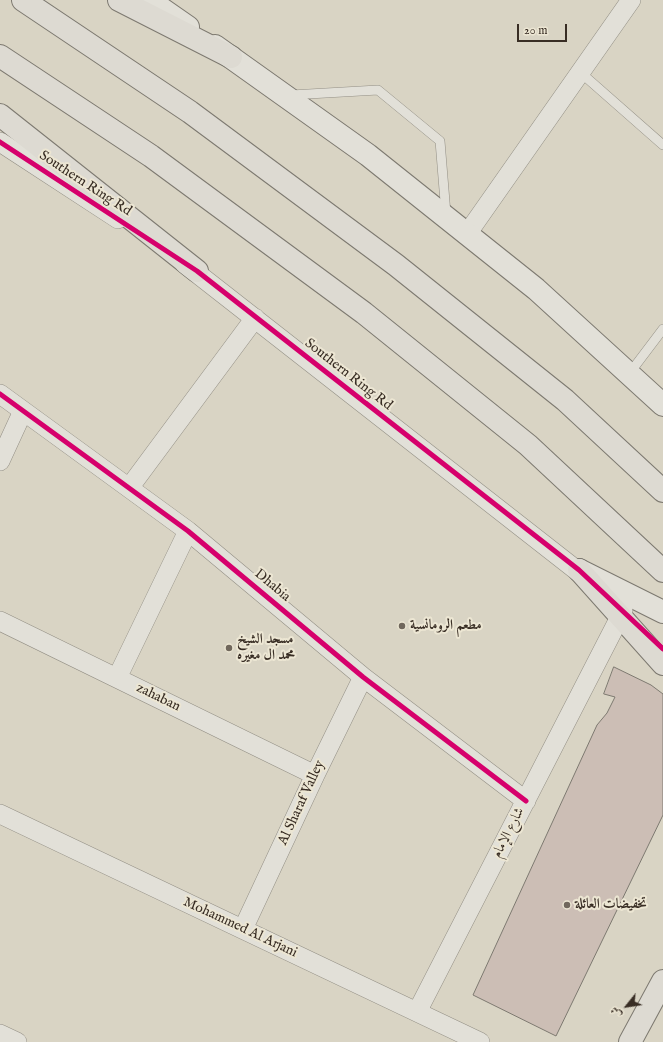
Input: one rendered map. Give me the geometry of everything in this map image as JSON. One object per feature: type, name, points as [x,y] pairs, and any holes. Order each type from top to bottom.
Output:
[{"type":"main road","points":[[23,0],[190,112],[396,265],[565,400],[663,491]]},
{"type":"main road","points":[[119,0],[231,57]]},
{"type":"main road","points":[[149,0],[368,155],[536,289],[663,405]]},
{"type":"main road","points":[[0,56],[151,156],[364,313],[528,445],[663,571]]},
{"type":"main road","points":[[0,114],[197,271]]},
{"type":"main road","points":[[579,570],[663,612]]},
{"type":"main road","points":[[579,570],[622,614],[663,664]]},
{"type":"main road","points":[[630,1042],[663,981]]},
{"type":"street","points":[[467,234],[631,0]]},
{"type":"street","name":"Southern Ring Rd","points":[[0,142],[197,271],[255,318],[579,570]]},
{"type":"street","points":[[129,488],[255,318]]},
{"type":"street","name":"Dhabia","points":[[0,394],[188,531],[363,677],[526,801]]},
{"type":"street","points":[[0,461],[23,411]]},
{"type":"street","points":[[117,678],[188,531]]},
{"type":"street","points":[[622,614],[663,649]]},
{"type":"street","name":"شارع الإمام","points":[[417,1012],[622,614]]},
{"type":"street","name":"zahaban","points":[[0,621],[315,775]]},
{"type":"street","name":"Al Sharaf Valley","points":[[243,930],[315,775],[363,677]]},
{"type":"street","name":"Mohammed Al Arjani","points":[[0,814],[480,1042]]},
{"type":"street","points":[[0,1034],[17,1042]]},
{"type":"lane","points":[[580,72],[663,145]]},
{"type":"lane","points":[[285,96],[378,90],[440,141],[446,217]]},
{"type":"lane","points":[[628,374],[663,329]]},
{"type":"building","name":"تخفيضات العائلة","points":[[614,667],[651,685],[663,694],[663,815],[556,1036],[473,995],[597,725],[607,713],[615,697],[604,694]]},
{"type":"cycle path","points":[[0,142],[197,271],[579,570],[663,649]]},
{"type":"cycle path","points":[[0,394],[188,531],[363,677],[526,801]]},
{"type":"place","name":"مطعم الرومانسية","points":[[402,626]]},
{"type":"place","name":"مسجد الشيخ محمد ال مغيره","points":[[229,648]]},
{"type":"place","name":"تخفيضات العائلة","points":[[567,905]]}]
